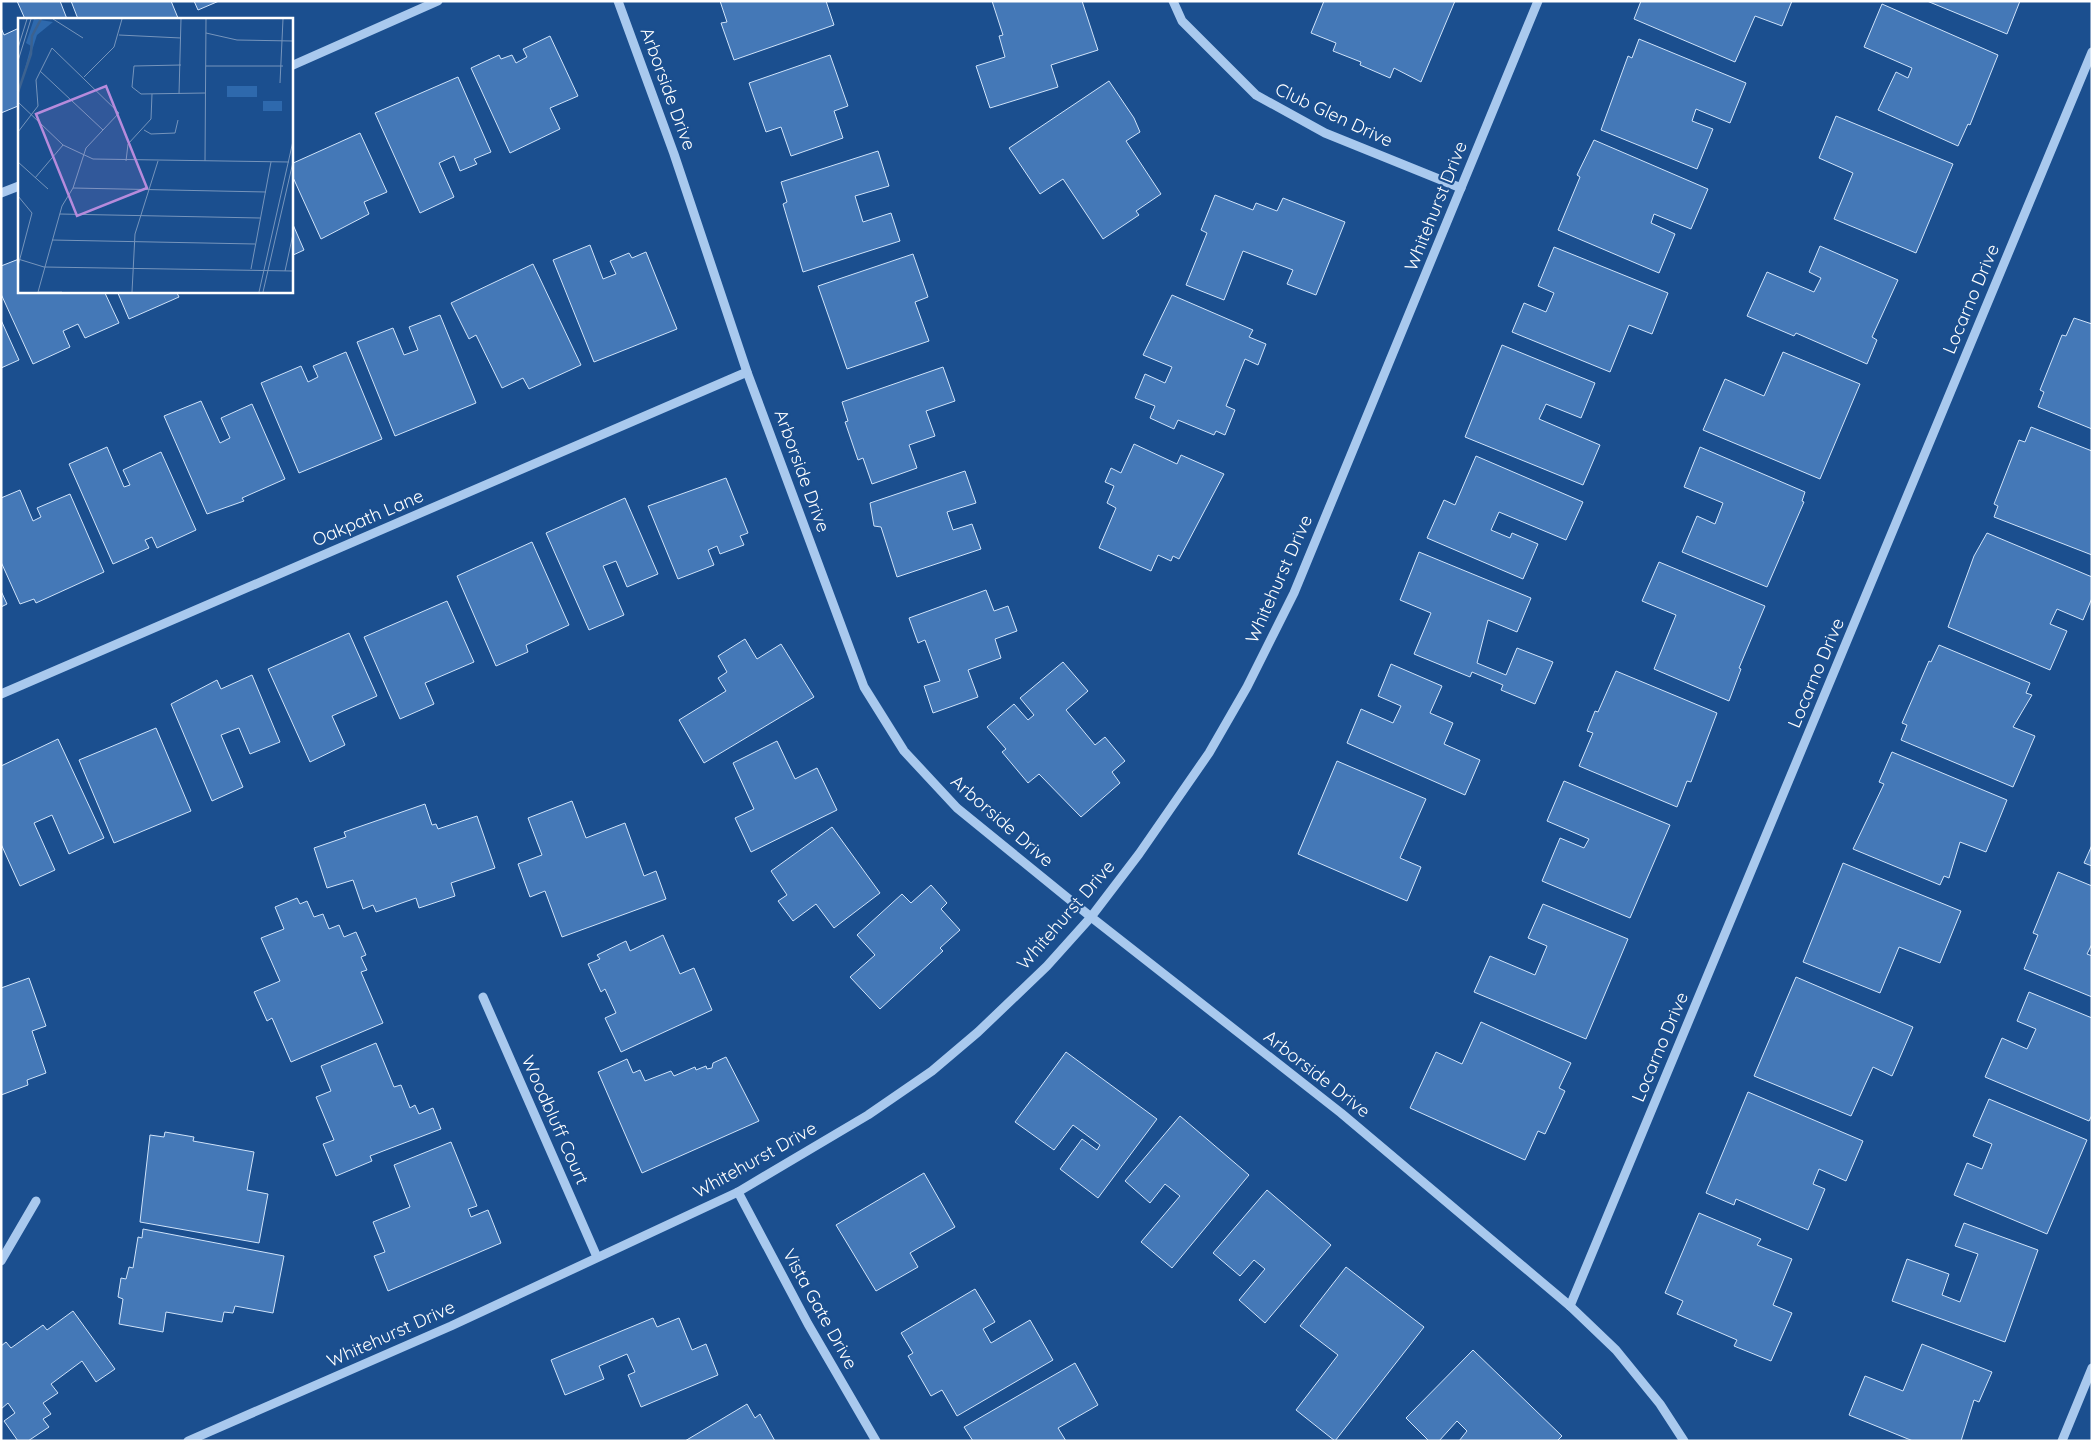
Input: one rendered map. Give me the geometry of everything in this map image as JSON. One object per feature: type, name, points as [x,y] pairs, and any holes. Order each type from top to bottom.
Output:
[{"type":"street","points":[[292,66],[438,1]]},
{"type":"street","name":"Arborside Drive","points":[[618,1],[674,154],[747,372],[864,687],[904,751],[956,808],[1091,917],[1341,1113],[1570,1306],[1616,1350],[1660,1404],[1684,1441]]},
{"type":"street","name":"Club Glen Drive","points":[[1173,1],[1182,21],[1256,95],[1325,133],[1461,188]]},
{"type":"street","name":"Whitehurst Drive","points":[[188,1441],[451,1326],[738,1192],[868,1115],[932,1071],[978,1032],[1046,966],[1091,917],[1139,854],[1209,753],[1247,687],[1294,593],[1538,1]]},
{"type":"street","name":"Locarno Drive","points":[[1570,1306],[2092,52]]},
{"type":"street","points":[[1,193],[18,186]]},
{"type":"street","name":"Oakpath Lane","points":[[1,694],[747,372]]},
{"type":"street","name":"Woodbluff Court","points":[[483,996],[597,1257]]},
{"type":"street","name":"Vista Gate Drive","points":[[738,1192],[808,1324],[876,1441]]},
{"type":"street","points":[[1,1261],[36,1201]]},
{"type":"street","points":[[2062,1441],[2092,1368]]},
{"type":"building","points":[[17,1],[60,1],[67,18],[25,18]]},
{"type":"building","points":[[71,1],[171,1],[178,18],[78,18]]},
{"type":"building","points":[[194,1],[219,1],[198,10]]},
{"type":"building","points":[[720,1],[826,1],[834,25],[734,60],[721,23],[727,22]]},
{"type":"building","points":[[992,1],[1082,1],[1098,50],[1051,65],[1058,87],[990,108],[976,66],[1005,57],[999,36],[1003,35]]},
{"type":"building","points":[[1324,1],[1455,1],[1421,82],[1394,68],[1390,78],[1360,65],[1361,62],[1333,51],[1336,43],[1311,33]]},
{"type":"building","points":[[1641,1],[1792,1],[1782,26],[1755,16],[1735,62],[1634,19]]},
{"type":"building","points":[[1927,1],[2020,1],[2007,34]]},
{"type":"building","points":[[1882,4],[1998,55],[1970,125],[1968,124],[1958,146],[1878,110],[1896,72],[1908,78],[1912,68],[1864,47]]},
{"type":"building","points":[[1,28],[4,35],[18,28],[18,106],[1,113]]},
{"type":"building","points":[[550,36],[578,96],[550,108],[560,129],[510,153],[471,68],[499,55],[501,59],[512,55],[516,63],[527,57],[523,49]]},
{"type":"building","points":[[1639,39],[1746,83],[1730,123],[1696,109],[1692,121],[1713,129],[1697,169],[1601,130],[1628,56],[1632,58]]},
{"type":"building","points":[[830,55],[848,106],[834,111],[843,138],[791,156],[781,127],[766,132],[749,83]]},
{"type":"building","points":[[458,77],[491,152],[474,159],[477,164],[460,171],[454,156],[439,163],[454,197],[420,213],[375,113]]},
{"type":"building","points":[[1109,81],[1134,118],[1140,132],[1126,141],[1161,194],[1136,211],[1139,215],[1103,239],[1063,179],[1040,194],[1009,148]]},
{"type":"building","points":[[1836,116],[1953,164],[1916,253],[1834,219],[1853,173],[1819,158]]},
{"type":"building","points":[[360,133],[387,192],[364,202],[369,214],[321,239],[292,175],[292,164]]},
{"type":"building","points":[[1594,140],[1708,189],[1691,229],[1654,214],[1651,223],[1675,234],[1659,273],[1558,230],[1580,177],[1577,175]]},
{"type":"building","points":[[878,151],[889,186],[855,196],[863,222],[891,213],[900,241],[803,272],[783,204],[787,202],[781,182]]},
{"type":"building","points":[[1215,195],[1253,210],[1256,203],[1277,211],[1283,198],[1345,222],[1316,295],[1287,284],[1293,270],[1243,251],[1224,300],[1186,285],[1207,233],[1201,230]]},
{"type":"building","points":[[292,222],[304,250],[292,256]]},
{"type":"building","points":[[590,245],[603,279],[616,274],[610,261],[629,253],[632,258],[646,252],[677,329],[594,362],[553,260]]},
{"type":"building","points":[[1820,246],[1898,280],[1872,337],[1877,340],[1867,364],[1796,333],[1794,336],[1747,316],[1767,272],[1814,292],[1821,278],[1809,272]]},
{"type":"building","points":[[1554,247],[1668,293],[1652,334],[1629,325],[1610,372],[1512,332],[1524,303],[1546,312],[1554,293],[1538,286]]},
{"type":"building","points":[[913,254],[928,297],[915,302],[929,341],[847,369],[818,286]]},
{"type":"building","points":[[18,259],[18,292],[104,292],[119,323],[85,338],[78,324],[63,331],[70,347],[33,364],[1,294],[1,266]]},
{"type":"building","points":[[533,264],[581,365],[529,389],[523,378],[502,388],[476,335],[469,339],[451,303]]},
{"type":"building","points":[[117,292],[176,292],[179,297],[129,319]]},
{"type":"building","points":[[1172,295],[1253,330],[1249,337],[1266,344],[1258,365],[1245,359],[1226,406],[1235,410],[1225,435],[1216,431],[1214,435],[1178,420],[1174,429],[1150,418],[1155,406],[1135,398],[1145,374],[1165,383],[1172,367],[1143,355]]},
{"type":"building","points":[[440,315],[476,403],[395,436],[357,342],[393,328],[404,355],[418,350],[409,327]]},
{"type":"building","points":[[2074,318],[2092,324],[2092,429],[2038,407],[2044,392],[2040,390],[2062,335],[2066,336]]},
{"type":"building","points":[[1,320],[19,360],[1,368]]},
{"type":"building","points":[[1502,345],[1595,383],[1581,418],[1546,404],[1539,419],[1600,445],[1583,485],[1465,437]]},
{"type":"building","points":[[346,352],[382,439],[299,473],[261,383],[301,366],[308,382],[318,377],[313,366]]},
{"type":"building","points":[[1783,352],[1860,384],[1820,479],[1703,430],[1725,379],[1764,396]]},
{"type":"building","points":[[943,367],[955,401],[926,411],[935,436],[909,445],[917,468],[872,484],[863,458],[858,460],[845,422],[848,421],[842,402]]},
{"type":"building","points":[[201,401],[220,443],[230,438],[221,418],[252,404],[285,479],[242,498],[244,501],[207,514],[164,416]]},
{"type":"building","points":[[2031,427],[2092,451],[2092,555],[1994,517],[1998,506],[1994,504],[2019,440],[2025,442]]},
{"type":"building","points":[[1134,444],[1177,464],[1181,455],[1224,474],[1179,559],[1173,556],[1171,561],[1158,555],[1151,571],[1099,548],[1116,508],[1107,503],[1114,486],[1105,482],[1111,468],[1121,473]]},
{"type":"building","points":[[107,447],[124,487],[130,485],[123,470],[161,452],[196,530],[157,548],[152,537],[145,540],[149,548],[113,564],[69,464]]},
{"type":"building","points":[[1700,447],[1805,492],[1802,501],[1804,502],[1767,587],[1682,552],[1697,516],[1715,524],[1723,503],[1684,487]]},
{"type":"building","points":[[1476,456],[1583,502],[1566,540],[1499,512],[1491,530],[1510,538],[1512,533],[1538,544],[1523,579],[1427,538],[1444,500],[1455,505]]},
{"type":"building","points":[[965,471],[976,503],[947,512],[953,530],[972,524],[981,549],[897,577],[881,527],[874,526],[870,503]]},
{"type":"building","points":[[726,478],[748,533],[740,536],[744,545],[720,554],[717,546],[708,550],[714,565],[678,579],[648,506]]},
{"type":"building","points":[[20,490],[33,521],[41,517],[37,508],[70,494],[104,572],[36,603],[34,599],[20,604],[1,562],[1,498]]},
{"type":"building","points":[[625,498],[658,574],[627,587],[616,561],[603,566],[624,615],[589,630],[546,533]]},
{"type":"building","points":[[1987,533],[2092,577],[2092,598],[2083,620],[2057,609],[2050,624],[2067,631],[2050,670],[1948,627],[1974,556]]},
{"type":"building","points":[[532,542],[569,625],[526,645],[528,652],[496,666],[457,576]]},
{"type":"building","points":[[1419,552],[1531,598],[1517,632],[1488,620],[1477,663],[1506,675],[1517,648],[1553,662],[1535,704],[1501,690],[1503,685],[1472,672],[1470,677],[1414,654],[1431,613],[1400,600]]},
{"type":"building","points":[[1659,562],[1765,606],[1739,668],[1741,669],[1729,701],[1654,669],[1676,615],[1642,601]]},
{"type":"building","points":[[986,590],[994,611],[1008,606],[1017,631],[995,639],[1001,658],[968,670],[978,697],[933,713],[924,686],[940,681],[925,640],[918,643],[909,618]]},
{"type":"building","points":[[1,591],[7,604],[1,607]]},
{"type":"building","points":[[447,601],[474,662],[425,683],[434,704],[400,719],[364,637]]},
{"type":"building","points":[[349,633],[377,696],[332,716],[345,745],[310,762],[268,669]]},
{"type":"building","points":[[745,639],[757,659],[781,644],[814,697],[704,763],[679,720],[726,691],[718,678],[727,672],[718,656]]},
{"type":"building","points":[[1939,645],[2030,683],[2026,693],[2032,695],[2013,727],[2035,736],[2013,787],[1901,740],[1907,725],[1902,723],[1929,661],[1931,662]]},
{"type":"building","points":[[1063,662],[1088,691],[1066,710],[1095,745],[1105,737],[1125,761],[1112,772],[1120,783],[1081,817],[1039,774],[1028,783],[1002,752],[1006,749],[987,727],[1014,704],[1028,720],[1034,715],[1020,698]]},
{"type":"building","points":[[1391,664],[1442,686],[1430,713],[1453,723],[1444,744],[1480,760],[1465,795],[1347,743],[1361,709],[1393,723],[1401,706],[1378,696]]},
{"type":"building","points":[[1616,671],[1717,713],[1691,782],[1687,781],[1677,807],[1579,766],[1593,733],[1587,731],[1595,711],[1598,712]]},
{"type":"building","points":[[252,675],[280,742],[250,754],[239,728],[221,735],[243,787],[212,801],[171,704],[217,680],[221,689]]},
{"type":"building","points":[[156,728],[191,811],[114,843],[79,760]]},
{"type":"building","points":[[58,739],[104,838],[69,854],[52,815],[34,823],[55,870],[20,886],[1,844],[1,766]]},
{"type":"building","points":[[777,741],[795,779],[817,768],[837,810],[751,852],[735,818],[754,809],[733,763]]},
{"type":"building","points":[[1892,752],[2007,800],[1986,852],[1960,842],[1949,878],[1944,876],[1940,885],[1853,849],[1884,784],[1879,782]]},
{"type":"building","points":[[1337,761],[1426,799],[1400,858],[1421,867],[1407,901],[1298,854]]},
{"type":"building","points":[[1564,781],[1670,825],[1630,918],[1542,881],[1560,838],[1584,848],[1589,839],[1547,821]]},
{"type":"building","points":[[572,801],[586,838],[625,823],[644,876],[656,871],[666,899],[562,937],[545,891],[530,897],[518,864],[542,855],[528,818]]},
{"type":"building","points":[[425,804],[432,825],[436,824],[438,829],[477,816],[495,868],[451,883],[455,896],[419,908],[416,898],[376,912],[373,905],[363,909],[353,880],[327,888],[314,848],[346,837],[344,832]]},
{"type":"building","points":[[832,827],[880,893],[834,928],[816,904],[793,921],[778,901],[787,895],[771,871]]},
{"type":"building","points":[[2092,845],[2092,866],[2084,863]]},
{"type":"building","points":[[1843,863],[1961,911],[1940,963],[1899,947],[1880,993],[1803,962]]},
{"type":"building","points":[[2058,872],[2092,886],[2092,944],[2087,954],[2092,956],[2092,997],[2024,969],[2038,935],[2033,933]]},
{"type":"building","points":[[931,885],[947,903],[941,909],[960,930],[940,948],[943,951],[880,1009],[850,977],[875,955],[857,935],[902,894],[911,903]]},
{"type":"building","points":[[297,898],[300,904],[307,901],[314,917],[323,914],[329,929],[339,925],[344,937],[356,932],[366,955],[361,957],[367,970],[361,972],[383,1023],[291,1062],[272,1018],[267,1021],[254,992],[280,981],[261,938],[284,929],[275,907]]},
{"type":"building","points":[[1543,904],[1628,939],[1586,1039],[1474,992],[1490,956],[1535,975],[1547,946],[1528,938]]},
{"type":"building","points":[[663,935],[680,974],[694,968],[712,1010],[621,1052],[605,1018],[616,1013],[605,989],[601,992],[588,964],[600,959],[597,955],[626,941],[630,951]]},
{"type":"building","points":[[1796,977],[1913,1027],[1892,1076],[1873,1067],[1851,1116],[1754,1076]]},
{"type":"building","points":[[29,978],[46,1026],[32,1031],[46,1073],[27,1080],[28,1085],[1,1095],[1,988]]},
{"type":"building","points":[[2029,992],[2092,1018],[2092,1115],[2089,1121],[1985,1077],[2002,1038],[2027,1049],[2036,1029],[2017,1021]]},
{"type":"building","points":[[1481,1022],[1571,1063],[1559,1088],[1565,1091],[1545,1134],[1538,1131],[1525,1160],[1410,1108],[1436,1052],[1462,1064]]},
{"type":"building","points":[[376,1043],[394,1087],[401,1085],[410,1108],[415,1105],[419,1114],[433,1108],[441,1129],[370,1156],[372,1161],[336,1176],[323,1144],[334,1140],[316,1097],[331,1091],[321,1066]]},
{"type":"building","points":[[1066,1052],[1157,1119],[1098,1198],[1060,1169],[1082,1139],[1097,1150],[1100,1145],[1073,1125],[1054,1150],[1015,1122]]},
{"type":"building","points":[[726,1057],[759,1121],[642,1173],[598,1072],[627,1059],[633,1073],[640,1070],[645,1081],[671,1071],[674,1076],[695,1067],[696,1070],[706,1066],[707,1069],[712,1068],[713,1063]]},
{"type":"building","points":[[1748,1092],[1863,1141],[1846,1181],[1819,1169],[1813,1184],[1825,1189],[1808,1230],[1736,1199],[1734,1205],[1706,1193]]},
{"type":"building","points":[[1989,1099],[2087,1140],[2047,1234],[1954,1195],[1967,1163],[1982,1169],[1992,1144],[1973,1136]]},
{"type":"building","points":[[1180,1116],[1249,1175],[1172,1268],[1141,1242],[1180,1196],[1165,1184],[1150,1203],[1125,1181]]},
{"type":"building","points":[[165,1132],[194,1137],[193,1141],[254,1152],[247,1190],[268,1194],[259,1243],[140,1222],[150,1135],[164,1137]]},
{"type":"building","points":[[451,1142],[477,1206],[468,1209],[471,1217],[488,1210],[501,1243],[388,1291],[374,1256],[385,1252],[373,1222],[410,1207],[394,1165]]},
{"type":"building","points":[[924,1173],[955,1227],[910,1253],[918,1267],[876,1291],[836,1225]]},
{"type":"building","points":[[1267,1190],[1331,1245],[1265,1323],[1239,1300],[1265,1269],[1254,1260],[1240,1276],[1213,1253]]},
{"type":"building","points":[[1699,1213],[1761,1239],[1757,1245],[1792,1259],[1773,1305],[1792,1313],[1771,1361],[1734,1346],[1737,1340],[1677,1314],[1683,1301],[1665,1293]]},
{"type":"building","points":[[1964,1223],[2038,1250],[2005,1342],[1892,1301],[1907,1259],[1949,1274],[1942,1295],[1960,1302],[1978,1254],[1955,1246]]},
{"type":"building","points":[[143,1229],[284,1256],[273,1313],[235,1306],[233,1313],[224,1312],[222,1322],[166,1312],[163,1332],[119,1324],[123,1299],[118,1297],[121,1278],[126,1279],[129,1267],[133,1268],[138,1237],[142,1238]]},
{"type":"building","points":[[1346,1267],[1424,1327],[1335,1441],[1296,1410],[1338,1355],[1300,1326]]},
{"type":"building","points":[[975,1289],[995,1322],[983,1329],[991,1343],[1030,1320],[1053,1360],[957,1416],[942,1390],[931,1396],[908,1356],[913,1353],[901,1333]]},
{"type":"building","points":[[73,1311],[115,1369],[96,1382],[82,1361],[51,1384],[58,1393],[43,1403],[51,1414],[43,1419],[49,1427],[28,1441],[18,1441],[4,1421],[15,1413],[8,1403],[1,1409],[1,1346],[6,1342],[11,1348],[43,1325],[47,1330]]},
{"type":"building","points":[[653,1318],[657,1327],[679,1318],[692,1350],[706,1344],[718,1375],[641,1407],[628,1375],[635,1372],[627,1354],[599,1366],[604,1379],[565,1395],[551,1360]]},
{"type":"building","points":[[1922,1344],[1992,1372],[1979,1402],[1974,1400],[1961,1441],[1913,1441],[1849,1415],[1865,1376],[1903,1391]]},
{"type":"building","points":[[1473,1350],[1562,1436],[1557,1441],[1459,1441],[1467,1431],[1457,1421],[1439,1441],[1429,1441],[1406,1418]]},
{"type":"building","points":[[1075,1363],[1098,1405],[1058,1428],[1066,1441],[973,1441],[964,1427]]},
{"type":"building","points":[[747,1404],[755,1418],[760,1414],[775,1441],[685,1441]]}]
